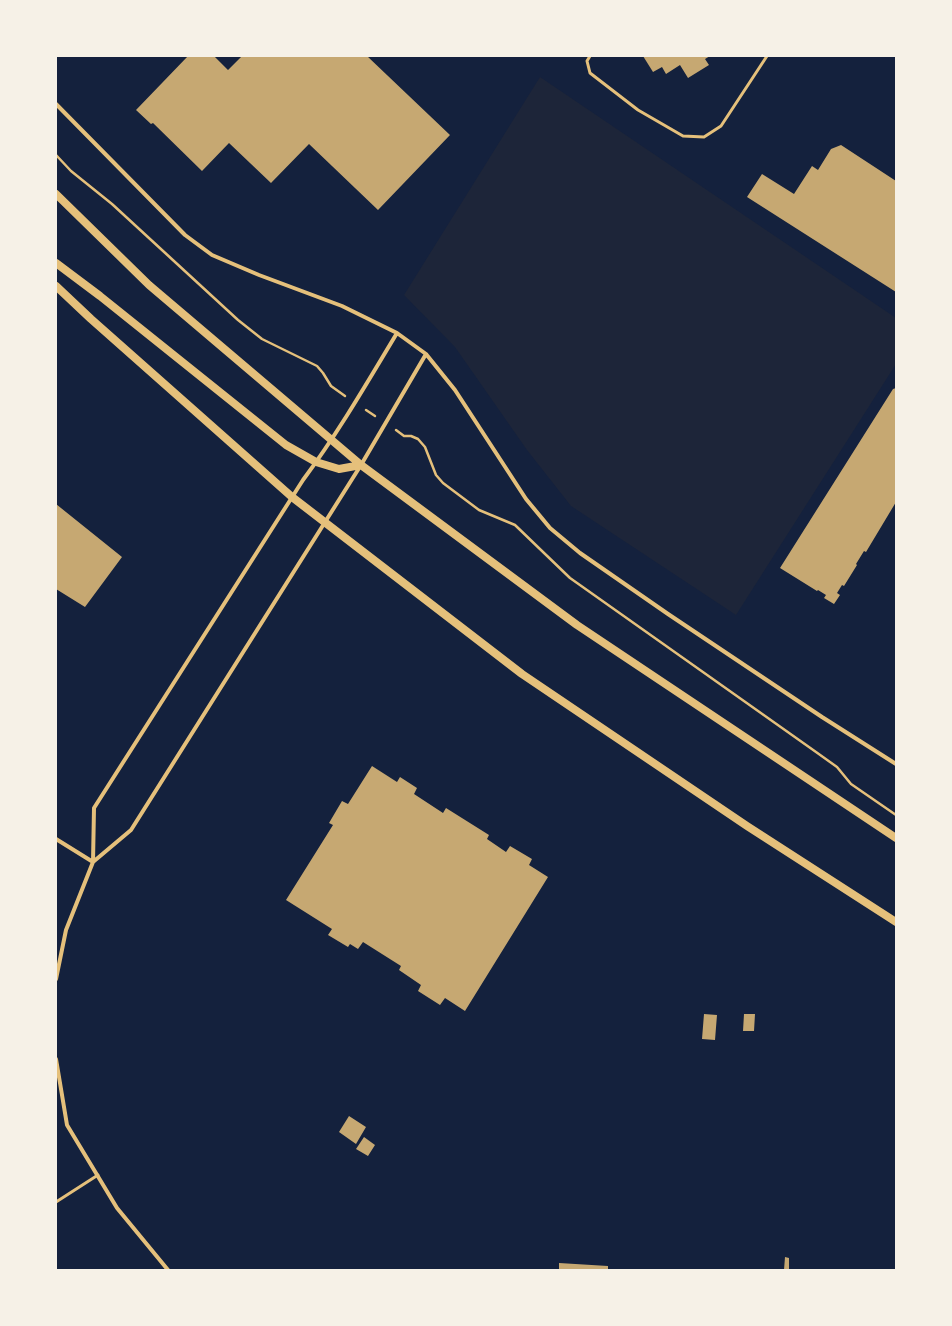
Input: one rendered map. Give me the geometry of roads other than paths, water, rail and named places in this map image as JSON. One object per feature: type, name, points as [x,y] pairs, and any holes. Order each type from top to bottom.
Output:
[{"type":"main road","points":[[56,194],[149,285],[361,465],[577,625],[896,838]]},
{"type":"main road","points":[[56,262],[106,300],[286,445],[316,462],[339,470],[361,465]]},
{"type":"main road","points":[[56,286],[91,319],[292,497],[522,674],[747,826],[896,922]]},
{"type":"street","points":[[56,104],[185,235],[212,255],[259,275],[342,306],[397,333],[426,354],[455,390],[526,499],[550,528],[580,553],[668,614],[822,717],[896,764]]},
{"type":"street","points":[[56,979],[66,930],[93,862],[94,808],[292,497],[331,440],[397,333]]},
{"type":"street","points":[[93,862],[131,830],[361,465],[426,354]]},
{"type":"street","points":[[56,839],[93,862]]},
{"type":"street","points":[[56,1059],[67,1125],[117,1208],[168,1270]]},
{"type":"lane","points":[[590,56],[587,61],[590,73],[638,110],[683,136],[704,137],[721,126],[767,56]]},
{"type":"lane","points":[[56,1202],[98,1175]]}]
